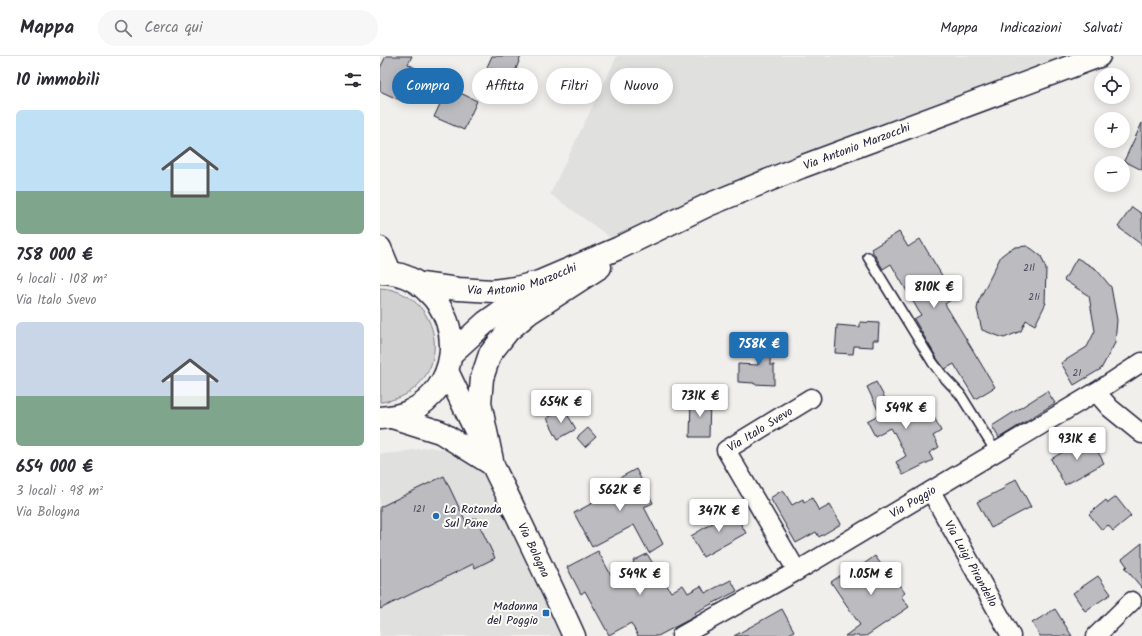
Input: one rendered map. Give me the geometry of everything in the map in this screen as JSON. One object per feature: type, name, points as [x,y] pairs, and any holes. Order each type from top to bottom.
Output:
[{"type":"main road","name":"Via Antonio Marzocchi","points":[[420,284],[458,289],[493,291],[516,288],[538,282],[619,248],[708,205],[802,167],[1099,56]]},
{"type":"main road","points":[[493,465],[480,403],[482,378],[490,354],[508,331],[529,313],[658,230]]},
{"type":"main road","name":"Via Bologna","points":[[380,248],[385,272],[406,276],[420,284],[435,298],[445,314],[451,333],[450,362],[472,422],[575,635]]},
{"type":"main road","name":"Via Antonio Marzocchi","points":[[450,362],[486,322],[512,304],[619,248]]},
{"type":"main road","points":[[386,418],[410,411],[426,401],[439,387],[450,362]]},
{"type":"main road","points":[[386,418],[440,432],[493,465]]},
{"type":"street","name":"Via Poggio","points":[[681,636],[797,572],[1096,392],[1142,362]]},
{"type":"street","points":[[1096,392],[1110,408],[1142,434]]},
{"type":"street","name":"Via Italo Svevo","points":[[797,572],[726,450],[811,398]]},
{"type":"street","name":"Via Luigi Pirandello","points":[[931,491],[1011,636]]},
{"type":"street","points":[[1096,636],[1132,601]]},
{"type":"lane","points":[[868,257],[932,363],[960,394],[996,452]]},
{"type":"shaded area","points":[[617,56],[1069,56],[797,156],[614,240],[550,194],[594,104],[602,104],[602,87],[610,70],[610,104],[673,104],[673,68],[611,68]]},
{"type":"shaded area","points":[[380,288],[399,292],[414,301],[425,313],[432,329],[434,345],[432,362],[424,378],[408,393],[382,402],[380,402]]},
{"type":"shaded area","points":[[430,447],[490,459],[576,636],[380,636],[380,454],[396,453]]},
{"type":"building","points":[[386,56],[412,56],[408,64],[415,68],[392,68],[392,96],[380,91],[380,68]]},
{"type":"building","points":[[492,56],[521,56],[516,68],[487,67]]},
{"type":"building","points":[[464,95],[472,99],[472,104],[476,104],[464,130],[434,117],[440,104],[464,104]]},
{"type":"building","points":[[1142,123],[1142,170],[1130,164],[1130,156],[1126,156]]},
{"type":"building","points":[[1132,207],[1142,214],[1142,245],[1118,227]]},
{"type":"building","points":[[899,232],[908,247],[920,239],[955,297],[945,304],[995,387],[975,399],[954,364],[945,369],[938,360],[914,319],[921,315],[891,264],[883,269],[871,249]]},
{"type":"building","points":[[1027,246],[1041,256],[1046,269],[1046,303],[1035,325],[1026,320],[1021,331],[1004,338],[982,330],[977,309],[979,300],[1001,256],[1016,247]]},
{"type":"building","points":[[1077,258],[1096,269],[1111,287],[1117,320],[1115,343],[1101,369],[1074,385],[1061,363],[1087,347],[1095,331],[1089,296],[1064,280]]},
{"type":"building","points":[[860,322],[879,323],[878,340],[873,340],[873,347],[854,346],[853,354],[835,353],[837,325],[860,327]]},
{"type":"building","points":[[760,335],[771,336],[770,365],[774,365],[774,385],[738,382],[738,364],[758,365]]},
{"type":"building","points":[[876,382],[890,407],[900,402],[904,409],[914,404],[920,414],[930,409],[941,431],[933,436],[939,447],[929,453],[933,460],[903,475],[896,462],[906,456],[894,432],[893,433],[890,428],[875,436],[867,421],[880,414],[867,387]]},
{"type":"building","points":[[1047,391],[1055,403],[999,438],[992,426]]},
{"type":"building","points":[[691,398],[710,399],[709,437],[690,437]]},
{"type":"building","points":[[564,409],[576,429],[558,439],[547,418]]},
{"type":"building","points":[[588,428],[596,437],[585,447],[577,438]]},
{"type":"building","points":[[1089,436],[1104,463],[1065,485],[1051,459]]},
{"type":"building","points":[[636,469],[653,503],[644,507],[663,544],[649,553],[634,525],[592,547],[574,513],[600,499],[595,491]]},
{"type":"building","points":[[444,476],[466,522],[476,518],[495,558],[475,568],[473,564],[380,609],[380,507]]},
{"type":"building","points":[[1016,479],[1031,507],[991,528],[977,502],[1005,488],[1004,486]]},
{"type":"building","points":[[783,490],[792,505],[803,499],[804,503],[812,498],[819,511],[830,505],[841,524],[819,537],[816,532],[796,543],[770,498]]},
{"type":"building","points":[[1116,497],[1131,516],[1113,531],[1108,525],[1102,530],[1089,514],[1106,500],[1108,503]]},
{"type":"building","points":[[731,507],[746,533],[703,557],[691,536],[721,518],[719,514]]},
{"type":"building","points":[[1142,543],[1142,588],[1125,568],[1127,566],[1122,559]]},
{"type":"building","points":[[598,551],[611,575],[634,563],[633,561],[647,554],[671,592],[683,585],[688,593],[701,586],[705,593],[731,580],[737,591],[694,613],[696,616],[658,636],[638,636],[631,623],[609,635],[585,591],[581,594],[567,567]]},
{"type":"building","points":[[875,556],[883,567],[885,565],[905,593],[901,596],[909,607],[866,636],[845,636],[860,625],[831,582],[841,575],[844,578]]},
{"type":"building","points":[[1098,576],[1111,594],[1085,611],[1073,593]]},
{"type":"building","points":[[782,609],[794,631],[786,636],[734,636]]},
{"type":"building","points":[[1055,609],[1072,636],[1040,636],[1032,623]]},
{"type":"place","name":"La Rotonda Sul Pane","points":[[436,516]]},
{"type":"place","name":"Madonna del Poggio","points":[[546,613]]}]
